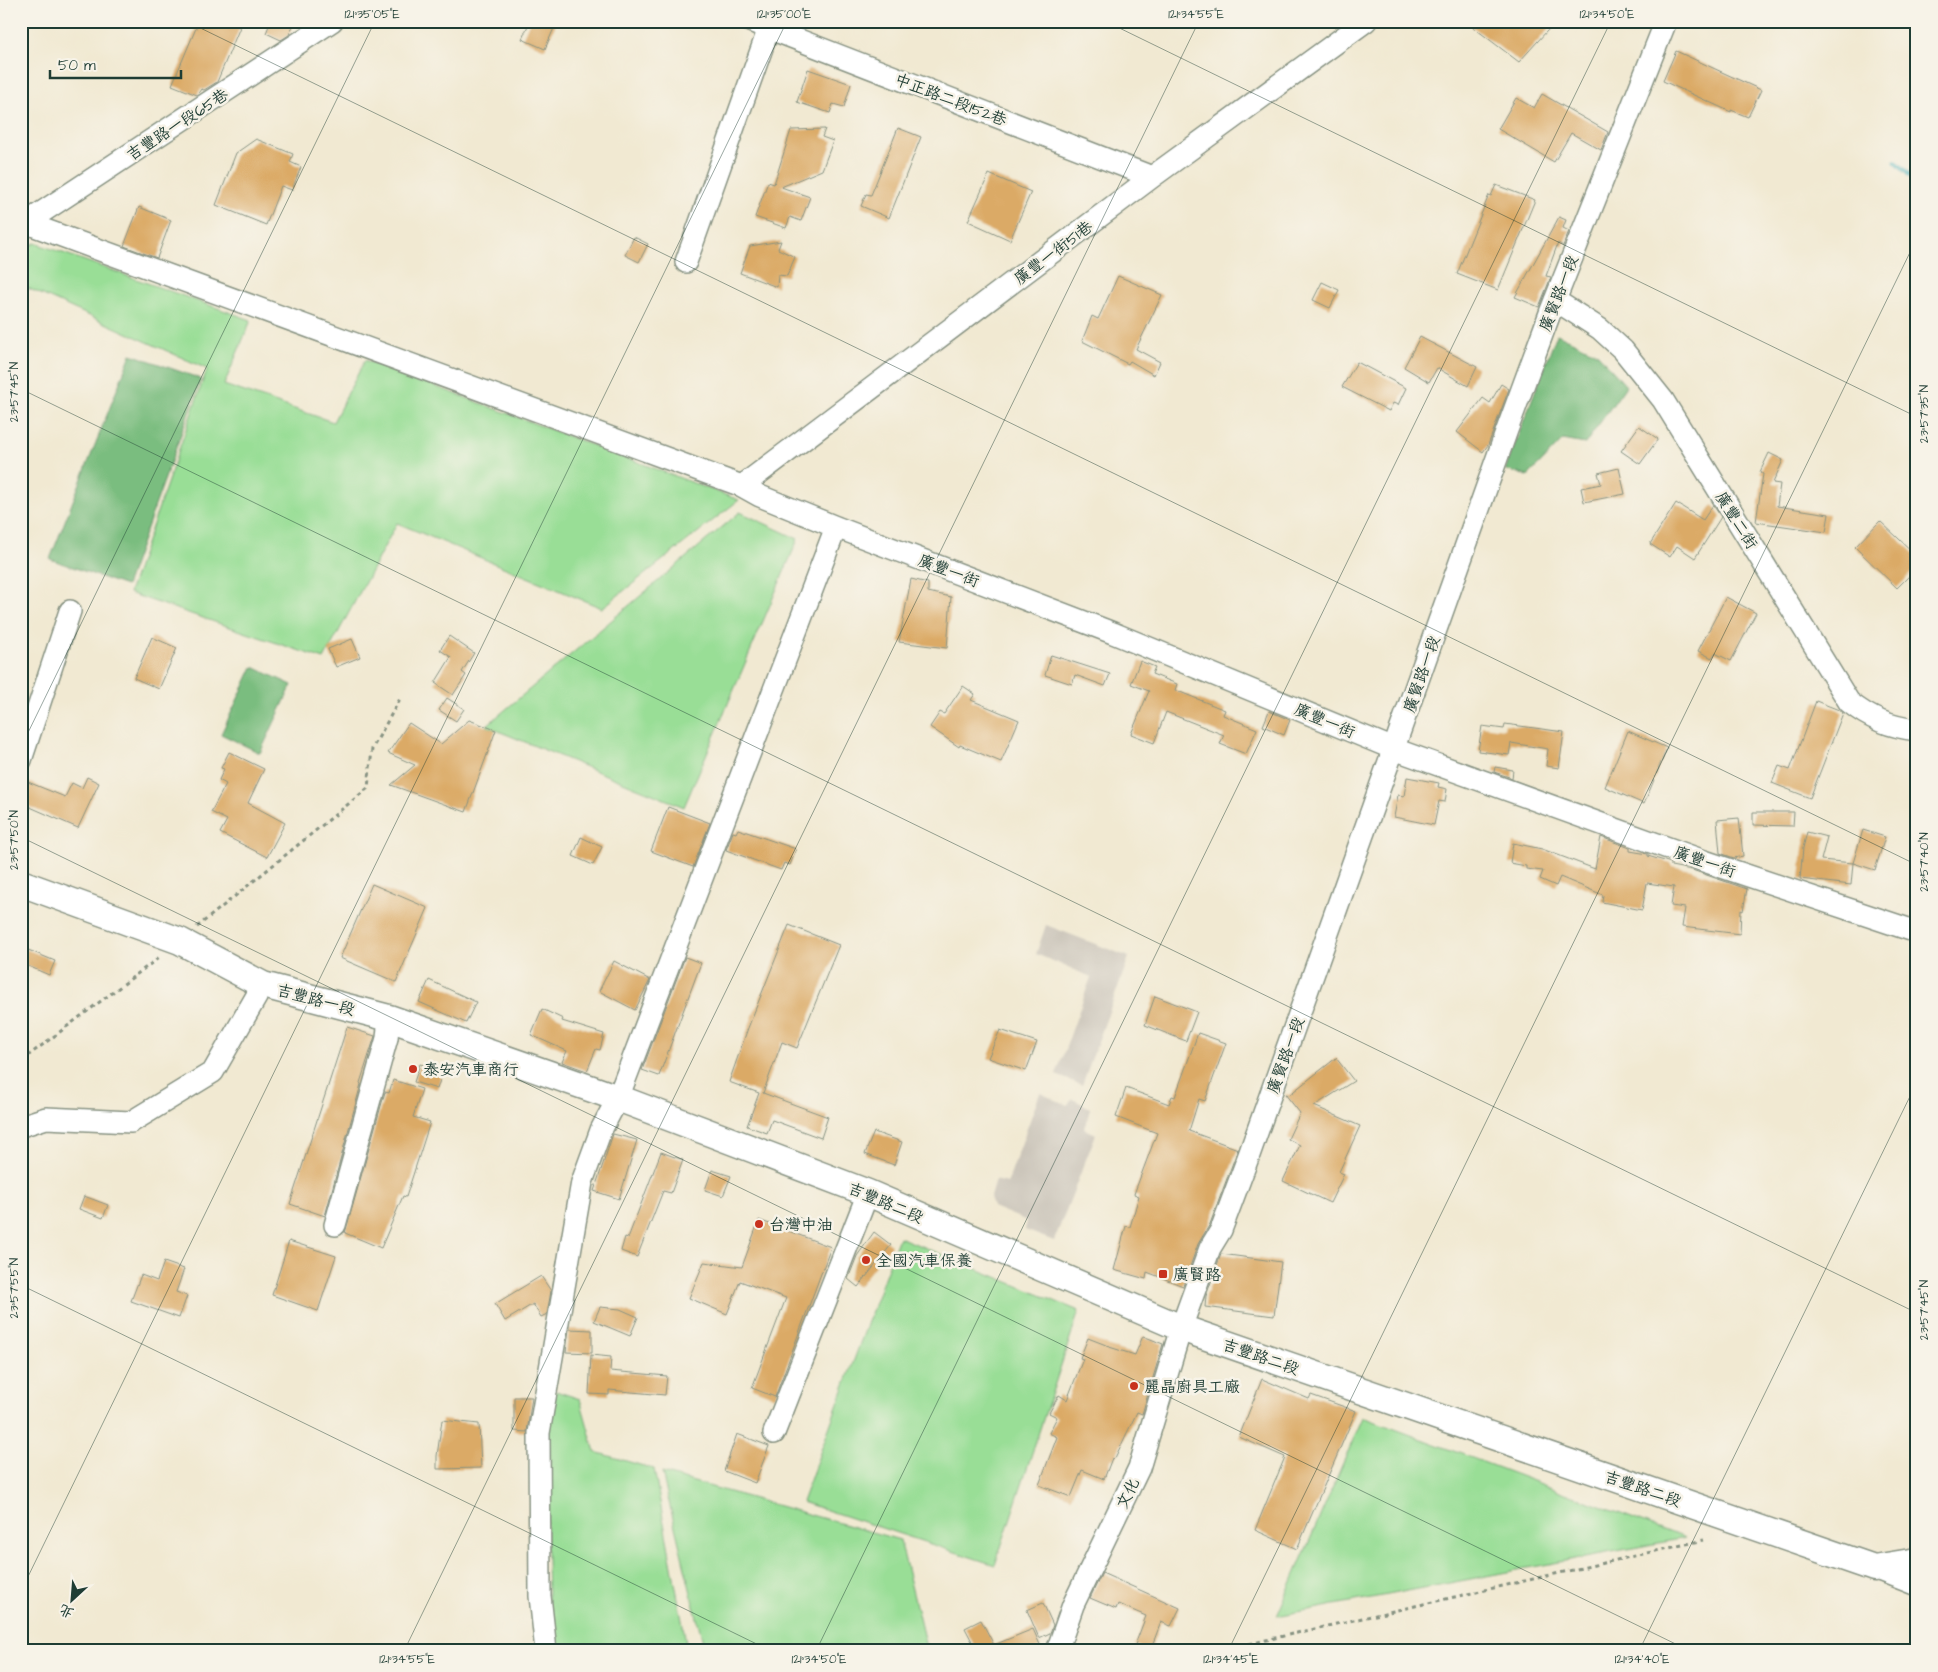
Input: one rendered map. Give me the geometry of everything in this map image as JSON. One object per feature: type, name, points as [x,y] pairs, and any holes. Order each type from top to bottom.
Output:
[{"type":"main road","name":"吉豐路一段","points":[[21,883],[180,941],[263,985],[389,1018],[618,1098]]},
{"type":"main road","name":"吉豐路二段","points":[[618,1098],[868,1193],[1181,1328],[1874,1568],[1917,1561]]},
{"type":"street","name":"吉豐路一段65巷","points":[[23,224],[332,21]]},
{"type":"street","name":"廣豐一街51巷","points":[[742,486],[1152,178],[1366,21]]},
{"type":"street","name":"廣賢路一段","points":[[1181,1328],[1210,1248],[1222,1230],[1555,300],[1666,21]]},
{"type":"street","name":"中正路二段152巷","points":[[760,24],[1152,178]]},
{"type":"street","points":[[686,262],[760,24]]},
{"type":"street","name":"廣豐一街","points":[[23,224],[742,486],[760,496],[1113,633],[1394,749],[1704,861],[1917,932]]},
{"type":"street","name":"廣豐二街","points":[[1555,300],[1600,329],[1623,350],[1663,400],[1849,702],[1862,713],[1894,728],[1917,730]]},
{"type":"street","points":[[546,1651],[540,1596],[539,1433],[582,1182],[601,1130],[618,1098],[836,526]]},
{"type":"street","points":[[21,760],[70,611]]},
{"type":"street","points":[[21,1126],[46,1118],[131,1122],[213,1072],[263,985]]},
{"type":"street","points":[[335,1225],[387,1038],[389,1018]]},
{"type":"street","points":[[774,1433],[868,1193]]},
{"type":"street","name":"文化","points":[[1057,1651],[1073,1605],[1139,1468],[1181,1328]]},
{"type":"street","points":[[1874,1568],[1917,1585]]},
{"type":"path","points":[[21,1061],[180,941],[368,788],[372,749],[401,697]]},
{"type":"path","points":[[1218,1651],[1704,1540]]},
{"type":"shaded area","points":[[1046,925],[1129,957],[1082,1085],[1056,1075],[1091,977],[1036,954]]},
{"type":"shaded area","points":[[1040,1093],[1067,1105],[1073,1099],[1090,1108],[1085,1129],[1096,1134],[1054,1241],[1025,1230],[1027,1221],[993,1207],[990,1197],[995,1180],[1007,1183]]},
{"type":"green space","points":[[35,243],[251,320],[224,385],[333,422],[365,360],[739,500],[602,608],[397,523],[324,659],[129,593],[207,369],[21,285],[21,250]]},
{"type":"green space","points":[[1557,334],[1597,353],[1626,386],[1585,444],[1563,440],[1528,476],[1505,470]]},
{"type":"green space","points":[[131,354],[201,379],[126,586],[50,559]]},
{"type":"green space","points":[[740,512],[798,539],[684,807],[486,726]]},
{"type":"green space","points":[[253,667],[292,685],[260,753],[221,734]]},
{"type":"green space","points":[[899,1237],[1079,1311],[995,1565],[802,1502]]},
{"type":"green space","points":[[556,1391],[580,1399],[595,1452],[654,1469],[686,1642],[662,1651],[554,1651],[548,1597],[544,1432]]},
{"type":"green space","points":[[1363,1417],[1685,1538],[1277,1616]]},
{"type":"green space","points":[[662,1473],[900,1540],[927,1651],[705,1651]]},
{"type":"building","points":[[199,21],[225,21],[240,27],[217,82],[204,90],[201,89],[197,95],[172,85]]},
{"type":"building","points":[[271,21],[295,21],[289,35],[281,40],[266,33]]},
{"type":"building","points":[[530,21],[557,21],[545,49],[522,39]]},
{"type":"building","points":[[1465,21],[1556,21],[1519,62]]},
{"type":"building","points":[[1676,51],[1761,90],[1748,117],[1731,110],[1731,112],[1663,81]]},
{"type":"building","points":[[808,69],[851,84],[844,107],[833,104],[830,113],[797,102]]},
{"type":"building","points":[[1542,94],[1608,132],[1601,150],[1571,133],[1554,162],[1498,129],[1516,98],[1534,108]]},
{"type":"building","points":[[898,128],[921,137],[889,218],[861,206],[866,194],[871,195]]},
{"type":"building","points":[[825,129],[822,137],[833,141],[822,170],[781,187],[810,197],[801,221],[790,217],[786,228],[755,217],[768,182],[774,184],[791,130]]},
{"type":"building","points":[[256,139],[293,154],[290,162],[301,167],[292,190],[281,186],[266,225],[216,205],[236,153]]},
{"type":"building","points":[[989,174],[1031,192],[1010,240],[968,221]]},
{"type":"building","points":[[1496,185],[1535,200],[1498,290],[1457,274],[1489,195],[1491,196]]},
{"type":"building","points":[[139,207],[171,220],[157,258],[124,246]]},
{"type":"building","points":[[1559,217],[1566,220],[1563,228],[1569,231],[1563,246],[1558,243],[1546,276],[1551,277],[1539,307],[1515,297]]},
{"type":"building","points":[[634,237],[648,244],[639,262],[625,255]]},
{"type":"building","points":[[781,241],[778,249],[795,257],[787,276],[778,275],[777,287],[740,273],[750,246]]},
{"type":"building","points":[[1118,276],[1162,295],[1136,349],[1160,362],[1154,375],[1130,361],[1128,364],[1082,341],[1092,316],[1098,319]]},
{"type":"building","points":[[1322,282],[1339,290],[1330,308],[1313,300]]},
{"type":"building","points":[[1420,337],[1477,367],[1468,386],[1437,368],[1429,382],[1404,367]]},
{"type":"building","points":[[1357,362],[1406,388],[1398,405],[1393,403],[1389,411],[1342,387]]},
{"type":"building","points":[[1501,384],[1509,389],[1488,445],[1483,452],[1457,432],[1483,398],[1490,403]]},
{"type":"building","points":[[1639,426],[1658,439],[1640,464],[1621,451]]},
{"type":"building","points":[[1769,453],[1783,460],[1773,483],[1780,484],[1777,506],[1829,514],[1826,532],[1756,522],[1763,474],[1760,472]]},
{"type":"building","points":[[1619,468],[1625,494],[1584,502],[1581,488],[1601,484],[1598,473]]},
{"type":"building","points":[[1676,503],[1703,520],[1713,505],[1721,517],[1695,558],[1677,546],[1670,557],[1650,544]]},
{"type":"building","points":[[1880,521],[1917,556],[1917,568],[1897,588],[1855,547]]},
{"type":"building","points":[[911,579],[928,583],[928,592],[951,597],[947,648],[899,642]]},
{"type":"building","points":[[1726,597],[1756,613],[1731,661],[1715,653],[1712,658],[1698,651]]},
{"type":"building","points":[[449,636],[474,653],[462,672],[466,675],[453,695],[435,683],[451,657],[440,650]]},
{"type":"building","points":[[152,637],[177,648],[159,689],[134,678]]},
{"type":"building","points":[[352,639],[360,657],[336,667],[328,649]]},
{"type":"building","points":[[1051,655],[1110,674],[1105,686],[1075,675],[1072,684],[1045,675]]},
{"type":"building","points":[[1140,661],[1155,667],[1152,674],[1177,684],[1175,690],[1225,710],[1223,715],[1257,729],[1246,754],[1220,744],[1224,735],[1166,712],[1154,743],[1131,734],[1149,691],[1131,684]]},
{"type":"building","points":[[963,686],[975,694],[971,700],[1019,720],[1001,762],[960,745],[959,747],[930,727],[940,712],[944,714]]},
{"type":"building","points":[[447,698],[464,709],[456,721],[439,710]]},
{"type":"building","points":[[1816,701],[1843,713],[1810,798],[1772,783],[1779,766],[1790,770]]},
{"type":"building","points":[[1269,711],[1290,720],[1284,735],[1263,726]]},
{"type":"building","points":[[469,720],[496,730],[466,812],[391,785],[415,765],[388,753],[409,723],[441,744]]},
{"type":"building","points":[[1505,724],[1564,732],[1559,768],[1546,766],[1548,749],[1511,743],[1509,755],[1478,751],[1482,726],[1504,729]]},
{"type":"building","points":[[1628,731],[1667,748],[1644,804],[1605,787]]},
{"type":"building","points":[[229,752],[264,769],[248,803],[285,823],[267,857],[220,833],[227,820],[211,812],[226,784],[219,780],[224,769],[221,768]]},
{"type":"building","points":[[1495,767],[1513,770],[1512,778],[1494,772]]},
{"type":"building","points":[[87,777],[99,783],[78,828],[21,803],[21,798],[28,782],[65,797],[72,783],[82,788]]},
{"type":"building","points":[[1407,777],[1439,783],[1438,787],[1447,789],[1445,802],[1439,801],[1434,825],[1394,817],[1398,795],[1404,796]]},
{"type":"building","points":[[668,807],[710,823],[693,867],[651,851]]},
{"type":"building","points":[[1753,812],[1794,812],[1793,826],[1753,825]]},
{"type":"building","points":[[1739,818],[1743,856],[1734,858],[1720,853],[1717,820]]},
{"type":"building","points":[[738,829],[796,849],[790,865],[784,863],[781,870],[726,850],[733,832],[736,833]]},
{"type":"building","points":[[1863,830],[1885,837],[1875,870],[1853,863]]},
{"type":"building","points":[[1807,832],[1827,837],[1821,860],[1853,863],[1851,885],[1800,879],[1803,848]]},
{"type":"building","points":[[581,837],[602,847],[593,865],[573,856]]},
{"type":"building","points":[[1601,837],[1630,848],[1630,851],[1648,854],[1648,856],[1671,863],[1671,866],[1692,870],[1747,889],[1743,911],[1741,910],[1740,934],[1682,927],[1685,908],[1671,906],[1674,887],[1647,883],[1642,910],[1602,902],[1603,895],[1560,877],[1556,886],[1540,879],[1543,871],[1526,869],[1526,866],[1510,863],[1513,843],[1542,849],[1595,869]]},
{"type":"building","points":[[372,884],[428,908],[396,982],[340,958]]},
{"type":"building","points":[[789,925],[839,945],[797,1048],[782,1042],[763,1093],[828,1117],[821,1138],[772,1120],[767,1133],[747,1126],[759,1093],[729,1082],[748,1028]]},
{"type":"building","points":[[21,947],[55,961],[49,975],[21,963]]},
{"type":"building","points":[[685,957],[701,963],[659,1076],[642,1070]]},
{"type":"building","points":[[614,961],[650,980],[635,1010],[599,991]]},
{"type":"building","points":[[429,980],[476,1002],[466,1023],[419,1002]]},
{"type":"building","points":[[1155,996],[1197,1012],[1186,1041],[1145,1025]]},
{"type":"building","points":[[542,1009],[563,1019],[562,1021],[604,1034],[600,1050],[596,1049],[587,1071],[562,1062],[567,1051],[531,1035]]},
{"type":"building","points":[[347,1027],[375,1036],[360,1083],[325,1216],[290,1204]]},
{"type":"building","points":[[1000,1030],[1037,1042],[1026,1071],[988,1058]]},
{"type":"building","points":[[1198,1033],[1226,1043],[1205,1101],[1199,1099],[1189,1131],[1238,1149],[1210,1224],[1198,1244],[1183,1286],[1147,1272],[1146,1279],[1114,1270],[1126,1226],[1130,1227],[1139,1196],[1134,1194],[1157,1133],[1116,1117],[1126,1088],[1169,1104],[1172,1096],[1175,1097]]},
{"type":"building","points":[[1336,1058],[1354,1081],[1314,1106],[1360,1126],[1339,1172],[1344,1174],[1330,1203],[1283,1181],[1300,1145],[1288,1139],[1300,1113],[1285,1094],[1289,1095]]},
{"type":"building","points":[[420,1064],[443,1071],[437,1089],[414,1082]]},
{"type":"building","points":[[393,1080],[422,1089],[413,1117],[430,1122],[406,1197],[403,1196],[381,1248],[345,1233],[385,1092],[389,1093]]},
{"type":"building","points":[[874,1132],[902,1142],[894,1165],[865,1154]]},
{"type":"building","points":[[613,1134],[637,1140],[619,1199],[594,1191]]},
{"type":"building","points":[[661,1152],[683,1160],[671,1193],[663,1191],[637,1257],[621,1251],[625,1237],[628,1238]]},
{"type":"building","points":[[712,1170],[731,1176],[723,1196],[705,1190]]},
{"type":"building","points":[[84,1196],[108,1205],[103,1218],[79,1209]]},
{"type":"building","points":[[759,1220],[831,1247],[775,1397],[752,1388],[786,1298],[740,1281],[727,1314],[689,1298],[704,1262],[742,1267]]},
{"type":"building","name":"全國汽車保養","points":[[874,1232],[891,1245],[858,1287],[848,1279],[857,1256]]},
{"type":"building","points":[[289,1241],[336,1256],[318,1311],[272,1295]]},
{"type":"building","points":[[1221,1254],[1281,1262],[1274,1316],[1205,1307],[1206,1296]]},
{"type":"building","points":[[164,1262],[184,1269],[176,1292],[187,1296],[179,1318],[131,1301],[141,1275],[157,1281]]},
{"type":"building","points":[[541,1276],[551,1291],[547,1314],[541,1317],[533,1304],[505,1321],[495,1304]]},
{"type":"building","points":[[600,1307],[620,1309],[638,1317],[630,1336],[594,1321]]},
{"type":"building","points":[[569,1329],[592,1330],[592,1353],[566,1352]]},
{"type":"building","points":[[1143,1336],[1163,1344],[1142,1414],[1137,1412],[1114,1460],[1112,1458],[1104,1479],[1082,1470],[1071,1497],[1039,1485],[1057,1437],[1049,1433],[1057,1417],[1049,1413],[1059,1395],[1067,1400],[1083,1359],[1080,1358],[1088,1338],[1135,1355]]},
{"type":"building","points":[[591,1355],[611,1357],[610,1371],[667,1376],[665,1395],[609,1390],[609,1395],[589,1394]]},
{"type":"building","points":[[1262,1379],[1309,1399],[1311,1395],[1356,1411],[1297,1549],[1255,1530],[1285,1457],[1239,1437]]},
{"type":"building","points":[[514,1397],[532,1397],[527,1432],[514,1431]]},
{"type":"building","points":[[442,1420],[479,1424],[481,1468],[437,1469]]},
{"type":"building","points":[[737,1434],[769,1446],[755,1483],[724,1471]]},
{"type":"building","points":[[1102,1573],[1180,1608],[1171,1626],[1161,1622],[1150,1651],[1135,1645],[1146,1616],[1118,1604],[1116,1609],[1090,1598]]},
{"type":"building","points":[[1043,1603],[1053,1625],[1050,1633],[1039,1638],[1027,1610]]},
{"type":"building","points":[[981,1620],[994,1645],[1033,1629],[1041,1647],[1032,1651],[977,1651],[965,1628]]},
{"type":"waterway","points":[[1896,162],[1917,182]]},
{"type":"place","name":"泰安汽車商行","points":[[413,1069]]},
{"type":"place","name":"台灣中油","points":[[759,1224]]},
{"type":"place","name":"全國汽車保養","points":[[866,1260]]},
{"type":"place","name":"廣賢路","points":[[1163,1274]]},
{"type":"place","name":"麗晶廚具工廠","points":[[1134,1386]]}]
